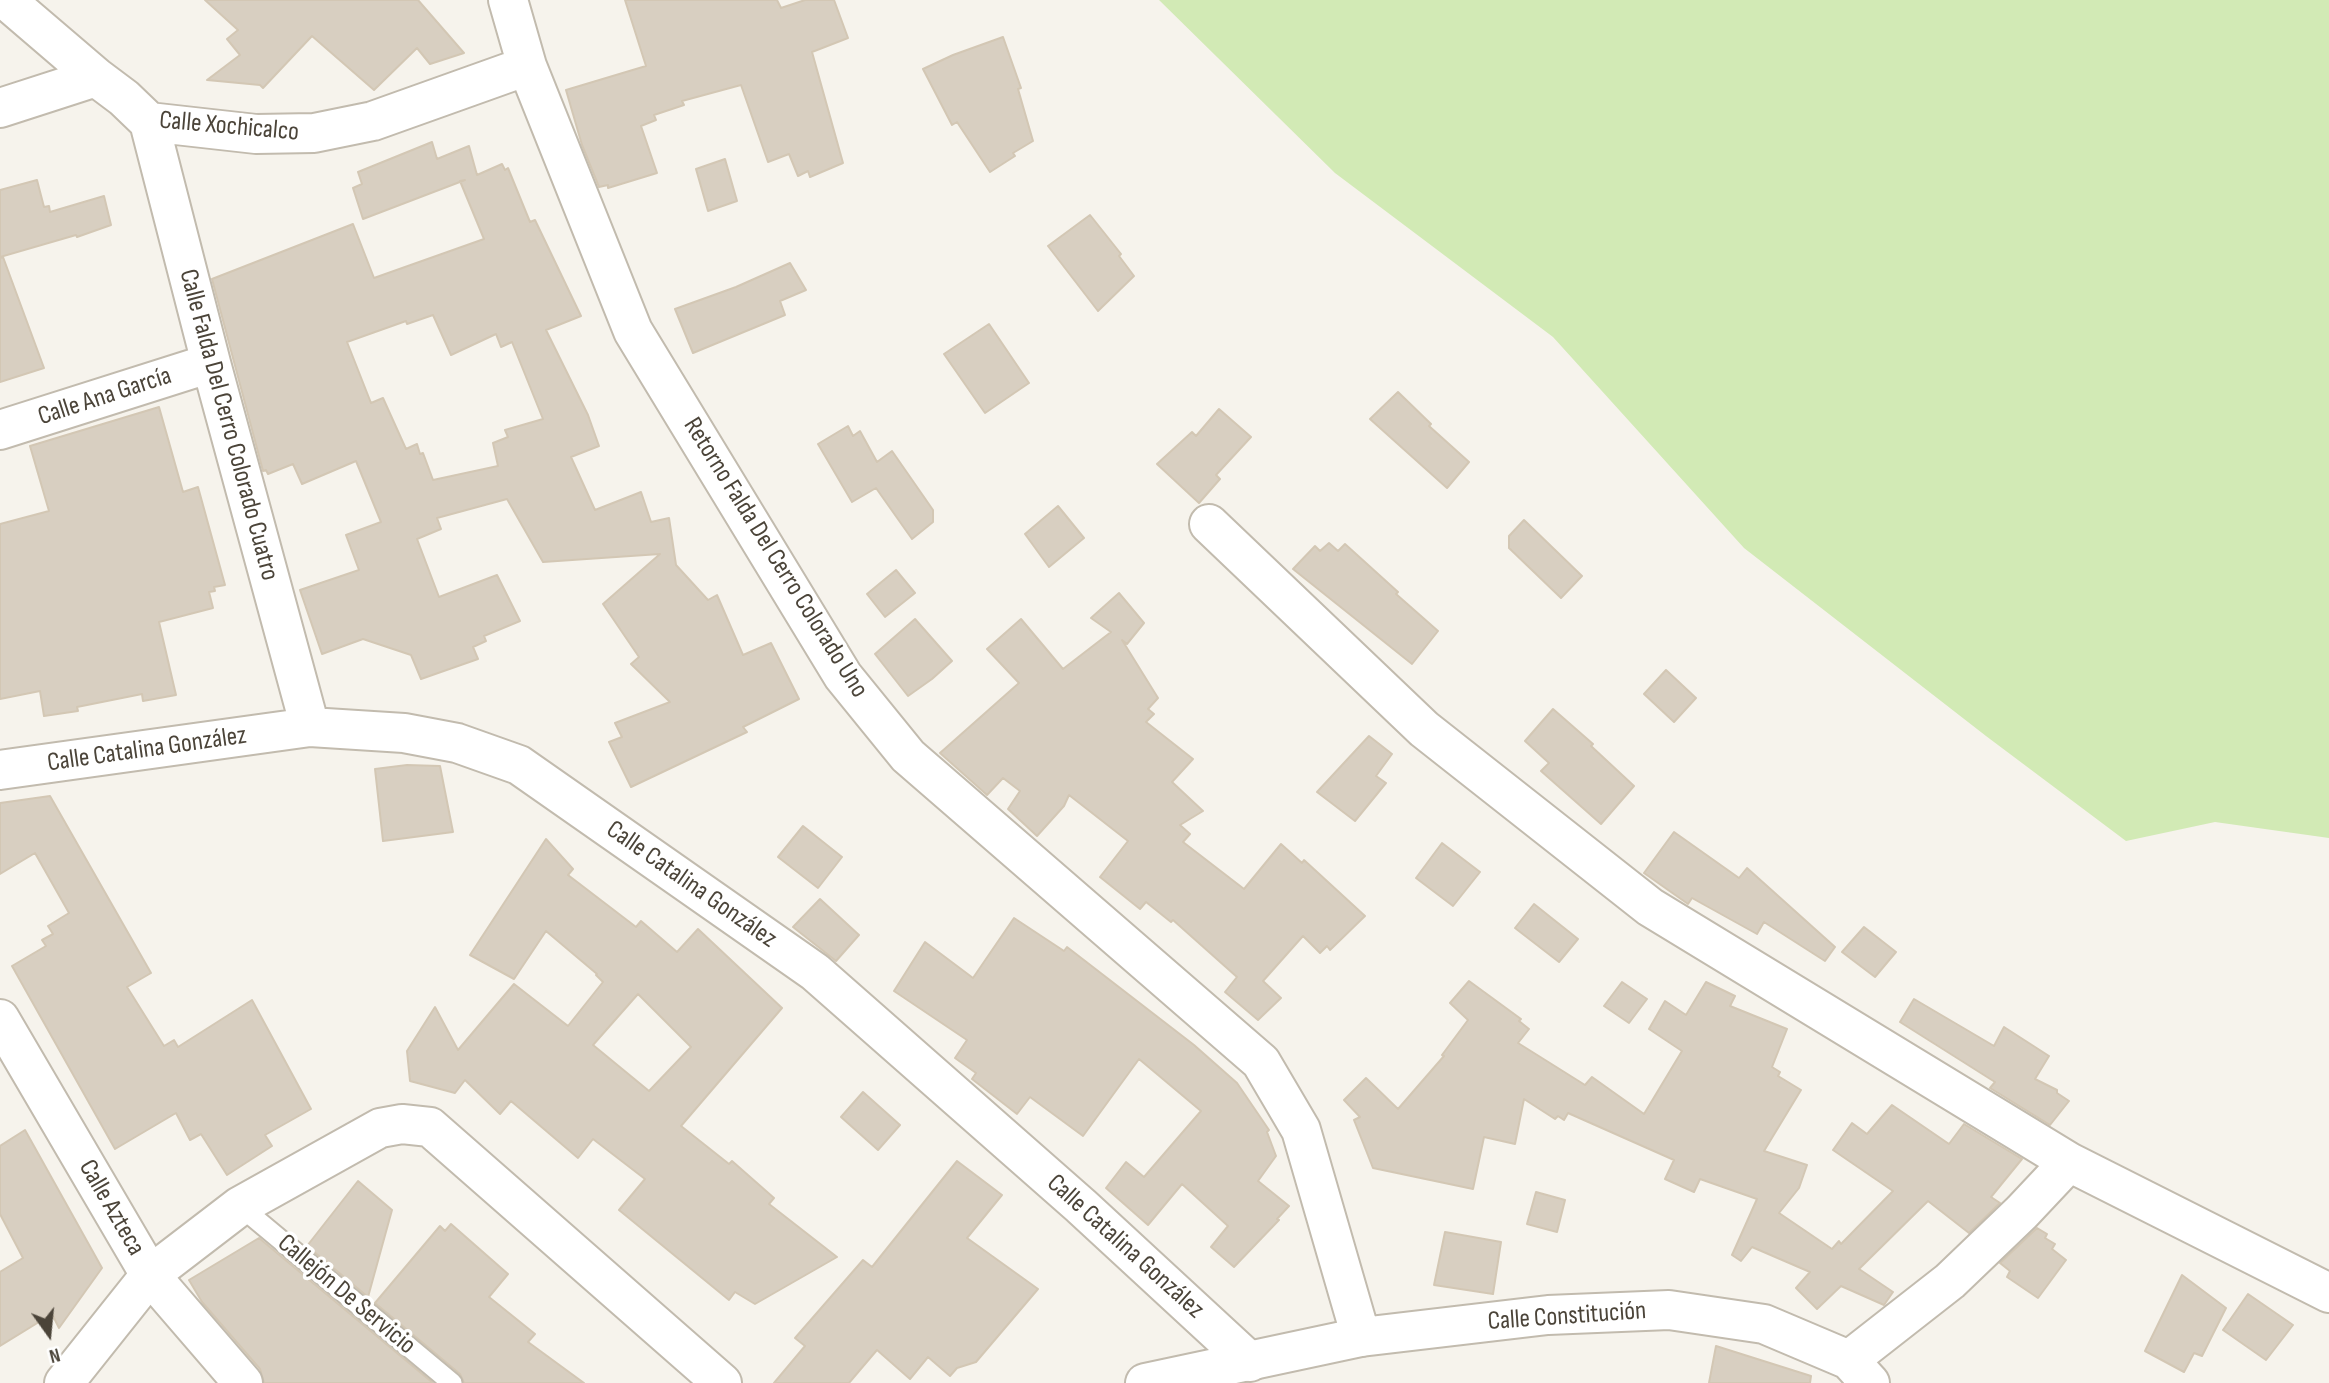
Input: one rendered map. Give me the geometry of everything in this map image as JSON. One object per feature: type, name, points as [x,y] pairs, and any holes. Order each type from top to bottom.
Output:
[{"type":"street","name":"Calle Xochicalco","points":[[6,0],[149,122],[256,134],[314,133],[373,121],[527,66]]},
{"type":"street","name":"Retorno Falda Del Cerro Colorado Uno","points":[[504,5],[633,331],[843,676],[908,756],[1261,1062],[1301,1130],[1361,1337]]},
{"type":"street","points":[[0,108],[96,77]]},
{"type":"street","name":"Calle Falda Del Cerro Colorado Cuatro","points":[[149,122],[310,727]]},
{"type":"street","name":"Calle Ana García","points":[[0,430],[211,363]]},
{"type":"street","points":[[1209,524],[1424,729],[1650,907],[2069,1162],[2329,1293]]},
{"type":"street","name":"Calle Catalina González","points":[[0,770],[310,727],[404,733],[457,743],[519,765],[815,972],[1082,1206],[1250,1362]]},
{"type":"street","name":"Calle Azteca","points":[[0,1019],[150,1275],[243,1383]]},
{"type":"street","points":[[64,1383],[150,1275],[240,1206],[380,1128],[402,1125],[430,1127],[722,1383]]},
{"type":"street","points":[[1860,1372],[2069,1162]]},
{"type":"street","name":"Calle Constitución","points":[[1145,1383],[1361,1337],[1548,1315],[1669,1310],[1764,1324],[1860,1372]]},
{"type":"lane","name":"Callejón De Servicio","points":[[240,1206],[452,1383]]},
{"type":"green space","points":[[1159,0],[2329,0],[2329,838],[2215,822],[2126,841],[1744,548],[1553,337],[1335,173]]},
{"type":"building","points":[[205,0],[418,0],[464,53],[430,64],[417,48],[374,90],[312,36],[263,88],[260,85],[207,80],[240,55],[227,39],[238,30]]},
{"type":"building","points":[[625,0],[777,0],[781,8],[805,0],[834,0],[848,38],[812,52],[843,163],[810,177],[808,171],[798,176],[789,154],[768,162],[741,85],[682,101],[684,105],[654,115],[656,120],[641,126],[657,173],[608,188],[608,185],[599,187],[582,145],[566,90],[646,66]]},
{"type":"building","points":[[1003,37],[1021,88],[1018,89],[1033,141],[990,172],[957,122],[952,125],[923,69]]},
{"type":"building","points":[[432,142],[437,159],[469,146],[477,175],[502,164],[505,170],[508,168],[530,222],[535,220],[581,316],[546,330],[588,415],[599,446],[571,457],[595,510],[641,492],[651,522],[669,518],[676,565],[708,600],[717,595],[743,655],[771,643],[799,699],[743,727],[747,732],[631,787],[609,742],[622,737],[615,723],[670,702],[631,664],[639,657],[603,604],[660,554],[543,562],[507,499],[437,518],[441,529],[417,539],[439,597],[497,575],[520,621],[484,636],[486,641],[473,647],[478,659],[421,679],[411,655],[363,639],[322,654],[300,590],[359,570],[346,535],[381,522],[356,461],[302,484],[293,464],[268,474],[266,470],[263,471],[212,279],[353,224],[374,278],[484,239],[460,182],[363,219],[353,188],[362,184],[358,172]],"holes":[[[433,315],[451,355],[496,334],[501,347],[512,342],[543,419],[505,430],[508,437],[493,443],[498,466],[433,480],[417,444],[406,449],[383,398],[371,403],[347,342],[406,321],[407,324]]]},
{"type":"building","points":[[725,159],[737,201],[708,211],[696,169]]},
{"type":"building","points":[[37,180],[44,207],[49,206],[50,212],[104,196],[111,225],[77,237],[76,235],[0,257],[0,190]]},
{"type":"building","points":[[1090,215],[1121,254],[1119,256],[1134,276],[1098,311],[1048,246]]},
{"type":"building","points":[[3,257],[44,368],[0,382],[0,258]]},
{"type":"building","points":[[790,263],[806,290],[780,301],[785,315],[693,353],[675,309],[736,287]]},
{"type":"building","points":[[989,324],[1029,383],[985,413],[944,354]]},
{"type":"building","points":[[1398,392],[1431,424],[1429,426],[1469,462],[1447,488],[1370,419]]},
{"type":"building","points":[[159,407],[183,492],[198,487],[225,585],[214,587],[215,591],[209,592],[213,608],[159,622],[176,695],[143,701],[142,694],[77,707],[78,711],[44,716],[40,691],[0,699],[0,524],[49,511],[30,446]]},
{"type":"building","points":[[1219,409],[1251,437],[1216,475],[1220,479],[1199,503],[1157,464],[1192,432],[1196,436]]},
{"type":"building","points":[[848,426],[853,436],[860,431],[877,462],[892,451],[933,510],[933,522],[912,539],[876,488],[852,502],[818,444]]},
{"type":"building","points":[[1058,506],[1084,538],[1049,567],[1025,534]]},
{"type":"building","points":[[1524,520],[1582,576],[1561,598],[1509,548],[1509,536]]},
{"type":"building","points":[[1329,543],[1338,551],[1345,544],[1438,631],[1412,664],[1293,569],[1315,546],[1320,551]]},
{"type":"building","points":[[896,570],[915,593],[885,617],[867,594]]},
{"type":"building","points":[[1119,593],[1144,623],[1127,644],[1122,640],[1158,698],[1148,709],[1154,714],[1146,722],[1193,759],[1172,782],[1203,811],[1180,825],[1190,834],[1183,842],[1244,889],[1281,844],[1302,863],[1304,860],[1365,916],[1330,950],[1327,946],[1320,953],[1303,936],[1263,981],[1281,998],[1258,1020],[1225,992],[1237,977],[1173,920],[1171,922],[1146,902],[1140,909],[1100,877],[1128,841],[1069,795],[1064,806],[1037,836],[1008,809],[1020,791],[1003,778],[987,795],[940,753],[1019,683],[987,649],[1021,619],[1063,669],[1111,632],[1091,618]]},
{"type":"building","points":[[915,619],[952,661],[908,696],[875,654]]},
{"type":"building","points":[[1666,670],[1696,698],[1674,722],[1644,694]]},
{"type":"building","points":[[1553,709],[1593,744],[1591,746],[1634,786],[1601,824],[1541,771],[1549,763],[1525,741]]},
{"type":"building","points":[[1369,736],[1392,754],[1376,776],[1386,783],[1355,821],[1317,792]]},
{"type":"building","points":[[407,765],[440,766],[453,832],[383,841],[375,769]]},
{"type":"building","points":[[50,796],[151,973],[127,987],[164,1046],[174,1040],[178,1047],[252,1000],[311,1109],[265,1135],[272,1146],[227,1175],[201,1134],[190,1140],[176,1113],[115,1149],[12,966],[46,946],[42,940],[53,934],[48,926],[69,913],[35,853],[0,874],[0,803]]},
{"type":"building","points":[[803,826],[842,857],[818,888],[778,857]]},
{"type":"building","points":[[1674,832],[1739,878],[1747,868],[1835,947],[1825,961],[1764,922],[1757,934],[1692,898],[1688,904],[1644,873]]},
{"type":"building","points":[[546,839],[573,869],[568,875],[636,927],[641,921],[677,952],[698,929],[782,1008],[681,1126],[729,1164],[732,1161],[774,1198],[769,1204],[837,1257],[755,1304],[735,1292],[729,1300],[619,1210],[645,1179],[593,1139],[578,1158],[511,1101],[500,1114],[465,1080],[455,1093],[410,1081],[407,1051],[435,1007],[458,1050],[514,984],[568,1026],[603,982],[546,931],[514,979],[470,955]],"holes":[[[638,994],[691,1047],[649,1091],[593,1045]]]},
{"type":"building","points":[[1442,843],[1480,872],[1453,906],[1416,878]]},
{"type":"building","points":[[820,899],[859,935],[836,961],[793,927]]},
{"type":"building","points":[[1534,904],[1578,939],[1559,962],[1515,928]]},
{"type":"building","points":[[1014,918],[1064,951],[1067,947],[1194,1045],[1237,1083],[1269,1130],[1267,1132],[1276,1156],[1258,1181],[1289,1206],[1234,1267],[1211,1247],[1228,1226],[1182,1184],[1148,1225],[1106,1188],[1126,1162],[1144,1177],[1201,1111],[1139,1059],[1083,1136],[1030,1097],[1017,1114],[972,1079],[976,1073],[955,1058],[967,1040],[894,991],[925,942],[973,978]]},
{"type":"building","points":[[1864,927],[1896,952],[1875,977],[1842,952]]},
{"type":"building","points":[[1469,981],[1521,1019],[1519,1021],[1529,1029],[1518,1043],[1585,1085],[1592,1077],[1644,1114],[1682,1051],[1649,1029],[1665,1001],[1686,1015],[1706,982],[1735,996],[1730,1006],[1787,1029],[1772,1067],[1780,1072],[1778,1076],[1801,1090],[1764,1151],[1807,1165],[1799,1188],[1779,1213],[1832,1249],[1839,1241],[1841,1244],[1893,1191],[1833,1150],[1852,1123],[1867,1134],[1892,1105],[1949,1144],[1964,1124],[2022,1159],[1991,1197],[2000,1203],[1969,1233],[1928,1201],[1859,1269],[1893,1292],[1884,1305],[1841,1286],[1817,1309],[1796,1288],[1810,1272],[1752,1247],[1741,1261],[1732,1255],[1757,1199],[1700,1179],[1694,1192],[1665,1179],[1674,1160],[1568,1113],[1564,1120],[1558,1116],[1555,1119],[1524,1099],[1515,1144],[1484,1137],[1473,1189],[1373,1168],[1354,1120],[1360,1117],[1344,1100],[1366,1078],[1398,1109],[1444,1056],[1442,1055],[1468,1020],[1450,1003]]},
{"type":"building","points":[[1622,982],[1647,999],[1629,1023],[1604,1006]]},
{"type":"building","points":[[1914,999],[1994,1046],[2004,1027],[2049,1056],[2035,1079],[2057,1090],[2057,1093],[2069,1101],[2050,1125],[1990,1088],[1995,1082],[1900,1022]]},
{"type":"building","points":[[863,1092],[900,1125],[878,1150],[841,1117]]},
{"type":"building","points":[[25,1130],[102,1268],[59,1328],[52,1314],[0,1346],[0,1272],[23,1258],[0,1214],[0,1146]]},
{"type":"building","points":[[957,1161],[1002,1195],[967,1238],[1038,1289],[976,1362],[957,1368],[950,1376],[928,1357],[910,1379],[877,1350],[849,1383],[774,1383],[805,1346],[795,1338],[863,1260],[872,1267]]},
{"type":"building","points":[[358,1181],[392,1210],[368,1297],[307,1246]]},
{"type":"building","points":[[1536,1192],[1565,1200],[1557,1232],[1527,1224]]},
{"type":"building","points":[[451,1224],[508,1274],[489,1297],[535,1334],[528,1342],[584,1383],[464,1383],[460,1374],[375,1303],[440,1226],[445,1231]]},
{"type":"building","points":[[2037,1228],[2047,1234],[2045,1238],[2055,1244],[2052,1249],[2066,1260],[2038,1298],[2007,1277],[2010,1271],[2000,1263]]},
{"type":"building","points":[[1445,1232],[1501,1242],[1493,1294],[1434,1285]]},
{"type":"building","points":[[259,1238],[433,1383],[264,1383],[260,1369],[202,1302],[189,1280]]},
{"type":"building","points":[[2182,1275],[2226,1308],[2202,1356],[2194,1353],[2184,1372],[2145,1351]]},
{"type":"building","points":[[2248,1294],[2293,1325],[2266,1360],[2223,1330]]},
{"type":"building","points":[[1716,1346],[1811,1376],[1810,1383],[1709,1383]]}]
